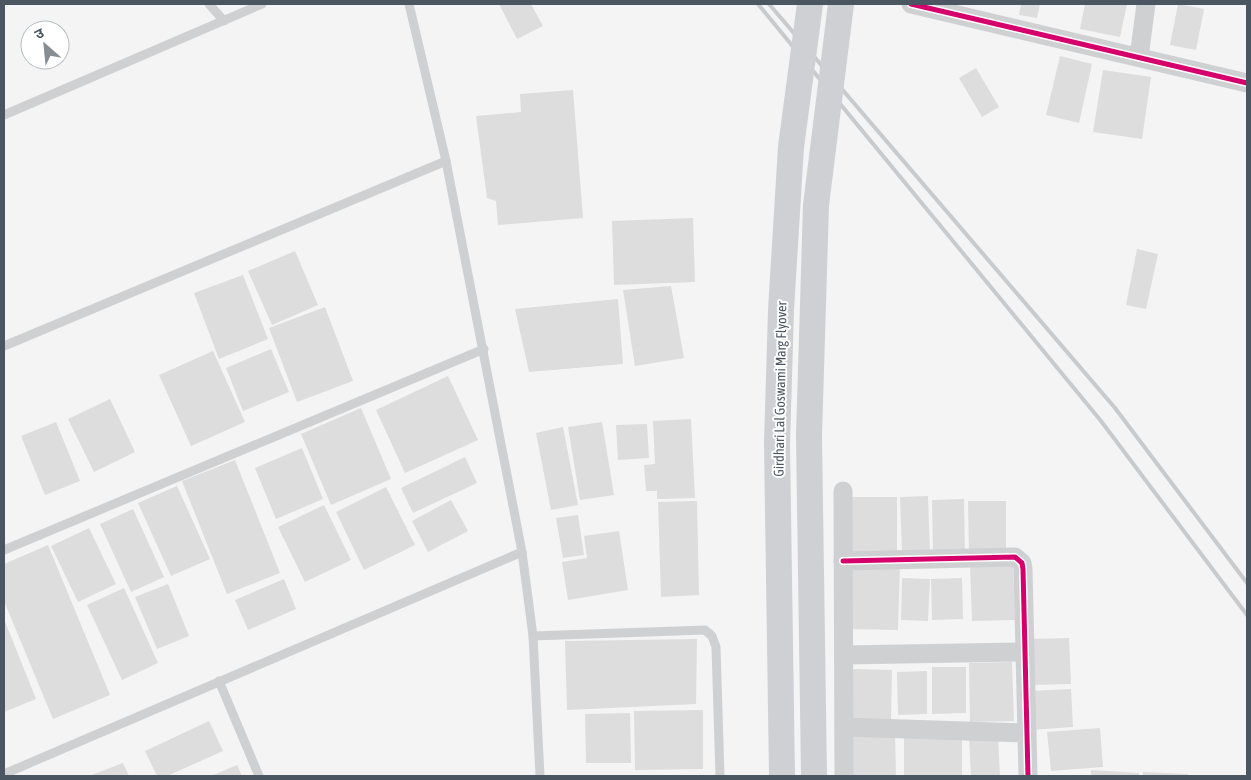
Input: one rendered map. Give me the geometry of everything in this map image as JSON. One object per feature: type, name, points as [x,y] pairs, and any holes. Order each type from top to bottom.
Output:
[{"type":"main road","name":"Girdhari Lal Goswami Marg Flyover","points":[[782,776],[777,444],[781,310],[791,147],[810,4]]},
{"type":"main road","points":[[814,776],[809,436],[816,205],[840,4]]},
{"type":"street","points":[[911,4],[1247,83]]},
{"type":"street","points":[[1139,57],[1146,4]]},
{"type":"street","points":[[843,491],[844,776]]},
{"type":"street","points":[[843,561],[1015,557],[1022,563],[1028,776]]},
{"type":"street","points":[[844,655],[1024,652]]},
{"type":"street","points":[[844,727],[1027,733]]},
{"type":"lane","points":[[209,4],[224,21]]},
{"type":"lane","points":[[4,115],[262,4]]},
{"type":"lane","points":[[410,4],[446,162],[484,348],[522,552],[533,636],[540,776]]},
{"type":"lane","points":[[4,346],[446,162]]},
{"type":"lane","points":[[4,550],[484,348]]},
{"type":"lane","points":[[4,774],[522,552]]},
{"type":"lane","points":[[533,636],[705,630],[712,636],[716,647],[720,776]]},
{"type":"lane","points":[[219,682],[259,776]]},
{"type":"building","points":[[499,4],[531,4],[543,26],[517,39]]},
{"type":"building","points":[[1021,4],[1040,4],[1037,18],[1019,15]]},
{"type":"building","points":[[1085,4],[1127,4],[1120,37],[1080,29]]},
{"type":"building","points":[[1178,4],[1204,9],[1196,50],[1170,45]]},
{"type":"building","points":[[1060,56],[1092,64],[1079,123],[1046,115]]},
{"type":"building","points":[[976,68],[999,107],[982,117],[959,78]]},
{"type":"building","points":[[1103,70],[1151,77],[1142,139],[1093,132]]},
{"type":"building","points":[[573,90],[583,218],[498,225],[496,201],[487,198],[476,116],[521,112],[520,94]]},
{"type":"building","points":[[693,218],[695,282],[614,285],[612,221]]},
{"type":"building","points":[[1137,249],[1158,254],[1146,309],[1126,305]]},
{"type":"building","points":[[295,251],[318,305],[272,325],[248,271]]},
{"type":"building","points":[[243,275],[268,339],[219,359],[194,293]]},
{"type":"building","points":[[671,286],[684,358],[635,366],[623,290]]},
{"type":"building","points":[[618,299],[623,364],[529,372],[515,309]]},
{"type":"building","points":[[325,307],[353,381],[297,402],[269,328]]},
{"type":"building","points":[[271,349],[289,392],[243,411],[226,368]]},
{"type":"building","points":[[213,351],[245,422],[191,446],[159,375]]},
{"type":"building","points":[[448,376],[478,440],[405,473],[376,410]]},
{"type":"building","points":[[110,399],[135,452],[94,472],[68,419]]},
{"type":"building","points":[[361,408],[391,479],[331,505],[301,434]]},
{"type":"building","points":[[691,419],[695,498],[657,499],[657,491],[646,491],[644,465],[655,464],[653,421]]},
{"type":"building","points":[[56,422],[80,481],[45,495],[21,436]]},
{"type":"building","points":[[602,422],[614,495],[580,500],[568,427]]},
{"type":"building","points":[[647,424],[649,458],[618,460],[616,425]]},
{"type":"building","points":[[563,427],[578,505],[551,510],[536,433]]},
{"type":"building","points":[[302,448],[323,499],[276,519],[255,468]]},
{"type":"building","points":[[465,457],[477,483],[413,513],[401,488]]},
{"type":"building","points":[[235,460],[280,573],[227,594],[182,481]]},
{"type":"building","points":[[177,486],[210,559],[171,576],[138,503]]},
{"type":"building","points":[[386,487],[415,545],[364,570],[336,512]]},
{"type":"building","points":[[928,496],[930,551],[902,552],[900,497]]},
{"type":"building","points":[[848,497],[897,497],[897,555],[847,554]]},
{"type":"building","points":[[964,499],[965,552],[933,553],[932,500]]},
{"type":"building","points":[[451,500],[468,531],[428,552],[412,521]]},
{"type":"building","points":[[697,501],[699,595],[661,597],[658,502]]},
{"type":"building","points":[[968,501],[1006,501],[1006,554],[969,554]]},
{"type":"building","points":[[324,505],[351,560],[305,582],[278,527]]},
{"type":"building","points":[[133,509],[164,577],[131,592],[100,524]]},
{"type":"building","points":[[578,515],[584,555],[563,558],[556,518]]},
{"type":"building","points":[[89,528],[116,584],[78,602],[51,546]]},
{"type":"building","points":[[619,531],[628,590],[568,600],[562,562],[587,558],[584,536]]},
{"type":"building","points":[[48,545],[110,695],[53,719],[4,601],[4,564]]},
{"type":"building","points":[[848,564],[900,565],[898,630],[846,629]]},
{"type":"building","points":[[1013,564],[1015,620],[972,621],[970,565]]},
{"type":"building","points":[[902,578],[930,579],[928,621],[901,620]]},
{"type":"building","points":[[962,578],[963,619],[932,620],[931,579]]},
{"type":"building","points":[[284,579],[296,609],[248,630],[235,600]]},
{"type":"building","points":[[168,584],[189,636],[157,649],[135,597]]},
{"type":"building","points":[[124,588],[158,663],[122,680],[87,605]]},
{"type":"building","points":[[4,619],[36,699],[4,712]]},
{"type":"building","points":[[1069,638],[1071,684],[1030,685],[1028,639]]},
{"type":"building","points":[[697,639],[696,704],[567,710],[565,641]]},
{"type":"building","points":[[1012,662],[1014,721],[970,722],[969,663]]},
{"type":"building","points":[[932,667],[966,667],[966,713],[932,714]]},
{"type":"building","points":[[851,669],[892,670],[891,722],[851,722]]},
{"type":"building","points":[[927,671],[927,714],[898,715],[897,672]]},
{"type":"building","points":[[1071,689],[1073,727],[1030,730],[1029,691]]},
{"type":"building","points":[[703,710],[703,769],[635,770],[634,711]]},
{"type":"building","points":[[630,713],[631,763],[586,763],[585,714]]},
{"type":"building","points":[[209,721],[223,751],[167,776],[157,776],[145,751]]},
{"type":"building","points":[[1100,728],[1103,767],[1051,771],[1047,732]]},
{"type":"building","points":[[895,730],[896,776],[850,776],[850,731]]},
{"type":"building","points":[[998,736],[1000,776],[971,776],[969,738]]},
{"type":"building","points":[[904,738],[962,739],[962,776],[904,776]]},
{"type":"building","points":[[123,763],[129,776],[89,776]]},
{"type":"building","points":[[237,765],[242,776],[211,776]]},
{"type":"building","points":[[1091,770],[1139,773],[1139,776],[1091,776]]},
{"type":"building","points":[[1143,772],[1188,774],[1188,776],[1143,776]]},
{"type":"railway","points":[[758,4],[1101,421],[1247,615]]},
{"type":"railway","points":[[769,4],[1115,408],[1247,583]]},
{"type":"cycle path","points":[[911,4],[1247,83]]},
{"type":"cycle path","points":[[843,561],[1015,557],[1022,563],[1028,776]]}]
